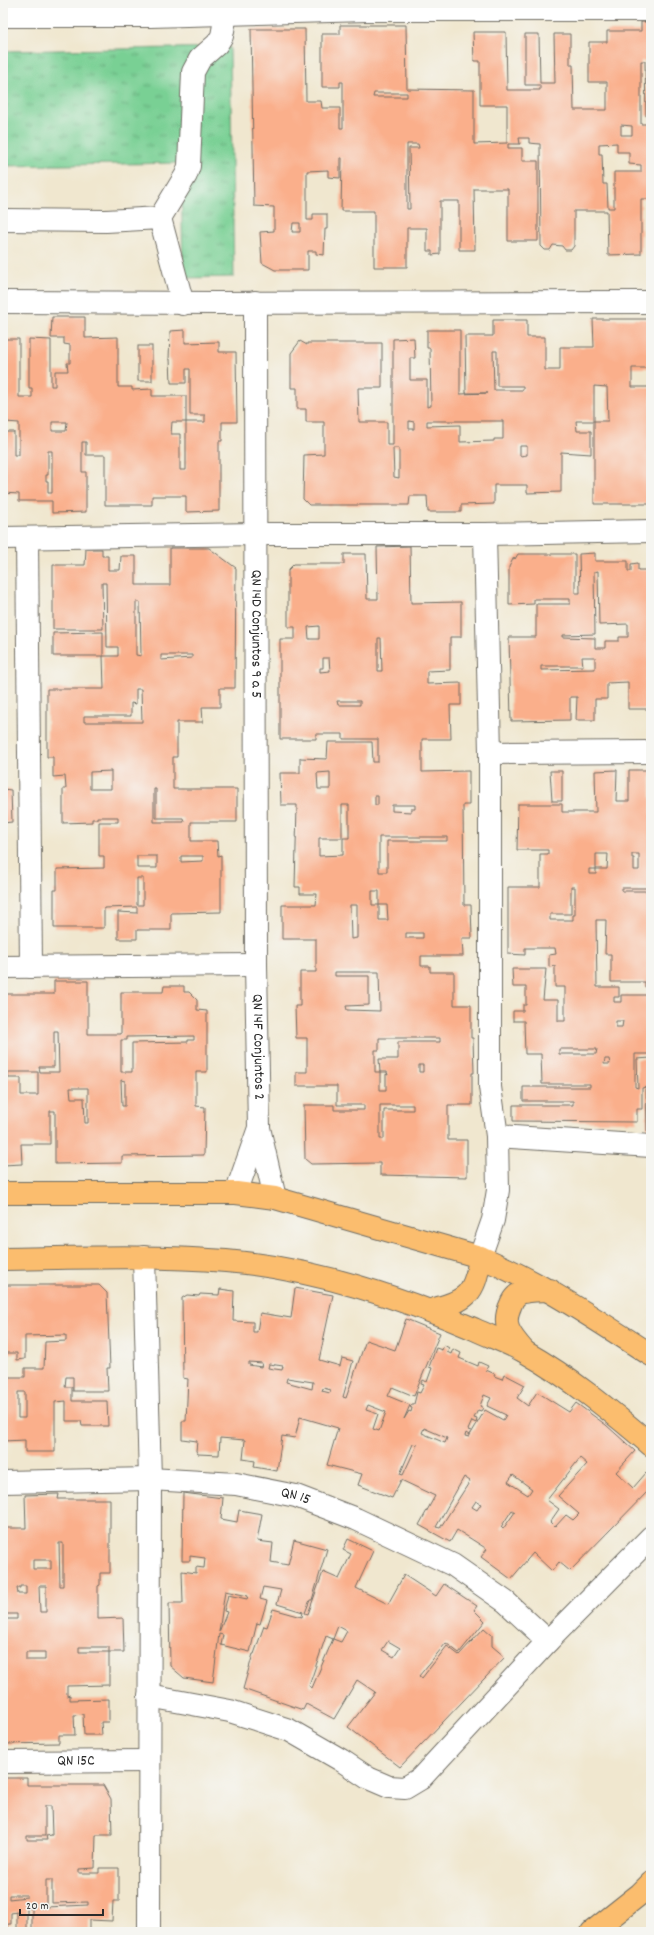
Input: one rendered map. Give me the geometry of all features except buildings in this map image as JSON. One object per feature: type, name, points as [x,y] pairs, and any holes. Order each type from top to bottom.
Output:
[{"type":"main road","points":[[3,1193],[236,1194],[275,1198],[480,1257],[550,1290],[651,1355]]},
{"type":"main road","points":[[3,1259],[144,1257],[227,1261],[304,1272],[377,1292],[431,1310],[524,1352],[597,1400],[651,1445]]},
{"type":"main road","points":[[431,1310],[452,1304],[464,1298],[470,1292],[475,1280],[480,1257]]},
{"type":"main road","points":[[524,1352],[510,1335],[506,1325],[507,1311],[513,1298],[524,1292],[550,1290]]},
{"type":"main road","points":[[592,1932],[640,1894],[651,1883]]},
{"type":"street","points":[[3,16],[150,10],[226,14],[367,6],[651,10]]},
{"type":"street","points":[[183,304],[160,218],[186,175],[189,166],[194,72],[200,59],[217,44],[222,36],[226,14]]},
{"type":"street","points":[[3,220],[106,221],[160,218]]},
{"type":"street","points":[[3,302],[183,304],[255,302],[651,302]]},
{"type":"street","name":"QN 14D Conjuntos 9 a 5","points":[[255,302],[257,534],[256,965]]},
{"type":"street","points":[[3,538],[257,534],[485,534],[651,531]]},
{"type":"street","points":[[480,1257],[493,1220],[498,1190],[497,1136],[490,1087],[490,754],[485,534]]},
{"type":"street","points":[[27,538],[31,967]]},
{"type":"street","points":[[490,754],[651,752]]},
{"type":"street","points":[[3,967],[256,965]]},
{"type":"street","name":"QN 14F Conjuntos 2","points":[[256,965],[259,1128],[275,1198]]},
{"type":"street","name":"QN 14F Conjuntos 2","points":[[236,1194],[259,1128]]},
{"type":"street","points":[[497,1136],[651,1146]]},
{"type":"street","points":[[144,1257],[150,1479],[148,1696],[149,1932]]},
{"type":"street","name":"QN 15","points":[[3,1482],[150,1479],[236,1484],[296,1496],[356,1518],[453,1565],[506,1602],[548,1641]]},
{"type":"street","points":[[148,1696],[230,1711],[289,1730],[341,1760],[368,1778],[389,1787],[405,1788],[420,1779],[548,1641],[651,1537]]},
{"type":"street","name":"QN 15C","points":[[3,1762],[148,1761]]},
{"type":"green space","points":[[230,47],[234,277],[183,278],[181,163],[3,166],[3,51]]}]
